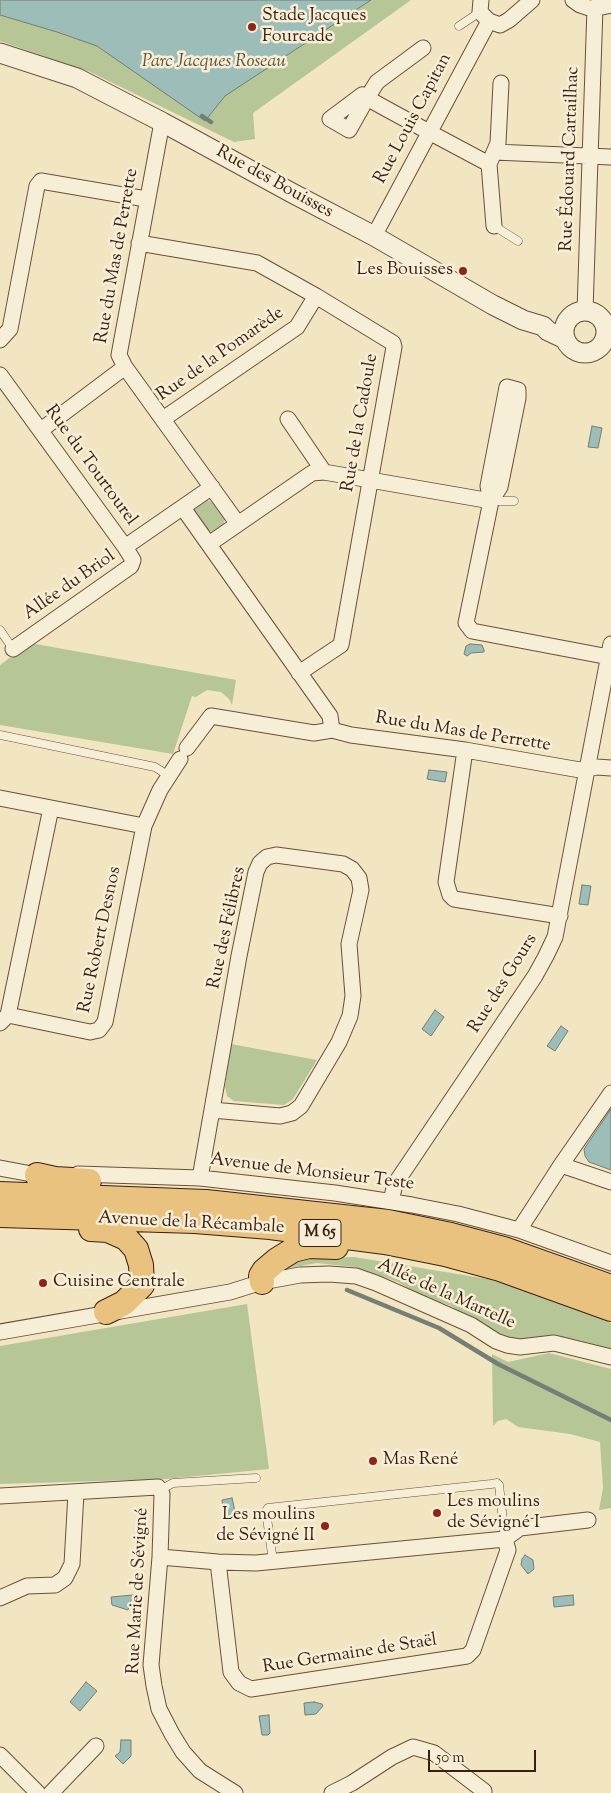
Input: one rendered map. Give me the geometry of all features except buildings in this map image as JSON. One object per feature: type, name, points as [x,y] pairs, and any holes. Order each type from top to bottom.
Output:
[{"type":"main road","points":[[37,1175],[55,1180],[153,1184],[191,1191],[206,1202]]},
{"type":"main road","name":"Avenue de la Récambale","points":[[0,1194],[206,1202],[388,1222],[451,1235],[513,1252],[611,1287]]},
{"type":"main road","points":[[9,1216],[50,1225],[108,1230],[126,1238],[139,1256],[142,1285],[124,1303],[106,1312]]},
{"type":"main road","name":"Avenue de la Récambale","points":[[9,1216],[195,1221],[270,1227],[385,1242],[445,1254],[500,1269],[611,1309]]},
{"type":"main road","points":[[262,1282],[261,1276],[264,1271],[277,1260],[293,1250],[309,1246],[445,1254]]},
{"type":"street","points":[[483,11],[500,25],[509,20],[532,0]]},
{"type":"street","points":[[572,0],[580,5],[594,8],[611,5]]},
{"type":"street","name":"Rue Édouard Cartailhac","points":[[578,314],[590,157],[594,8]]},
{"type":"street","name":"Rue Louis Capitan","points":[[374,236],[429,132],[483,11]]},
{"type":"street","points":[[423,48],[377,82],[367,98],[429,132],[491,158],[611,158]]},
{"type":"street","name":"Rue des Bouisses","points":[[0,53],[77,78],[374,236],[493,305],[523,320],[542,326],[565,339]]},
{"type":"street","points":[[494,226],[491,158],[498,143],[501,83]]},
{"type":"street","name":"Rue du Mas de Perrette","points":[[162,122],[146,199],[119,355],[125,367],[238,524]]},
{"type":"street","points":[[0,340],[10,329],[37,186],[40,182],[146,199]]},
{"type":"street","name":"Rue de la Cadoule","points":[[139,243],[257,263],[316,296],[393,344],[342,645],[299,673]]},
{"type":"street","name":"Rue de la Pomarède","points":[[163,419],[296,327],[316,296]]},
{"type":"street","points":[[578,314],[565,328],[565,339],[576,351],[593,351],[611,358]]},
{"type":"street","points":[[542,326],[578,314],[597,315],[608,332],[601,345],[593,351]]},
{"type":"street","points":[[41,430],[125,367]]},
{"type":"street","name":"Rue du Tourtourel","points":[[0,375],[125,547],[183,508]]},
{"type":"street","points":[[491,501],[488,486],[507,387],[518,390],[518,398],[500,487],[491,501],[466,623],[472,631],[610,650]]},
{"type":"street","points":[[288,419],[324,472]]},
{"type":"street","points":[[209,544],[312,473],[324,472],[491,501]]},
{"type":"street","points":[[212,488],[183,508],[330,716],[332,730]]},
{"type":"street","name":"Allée du Briol","points":[[13,649],[131,566],[133,560],[125,547]]},
{"type":"street","name":"Rue des Gours","points":[[391,1202],[395,1184],[535,976],[555,937],[610,650]]},
{"type":"street","name":"Rue du Mas de Perrette","points":[[169,776],[211,716],[314,733],[332,730],[580,770],[597,767],[611,768]]},
{"type":"street","points":[[465,750],[446,882],[450,895],[454,899],[560,916]]},
{"type":"street","points":[[0,798],[144,826],[160,790],[169,776]]},
{"type":"street","points":[[4,1019],[51,808]]},
{"type":"street","name":"Rue Robert Desnos","points":[[4,1019],[90,1032],[99,1030],[104,1022],[144,826]]},
{"type":"street","name":"Rue des Félibres","points":[[200,1178],[238,956],[256,872],[260,863],[267,857],[276,855],[343,864],[352,869],[358,878],[361,890],[350,944],[353,996],[350,1016],[339,1042],[301,1106],[292,1113],[280,1116],[212,1110]]},
{"type":"street","points":[[519,1230],[611,1093]]},
{"type":"street","points":[[561,1165],[611,1182]]},
{"type":"street","name":"Avenue de Monsieur Teste","points":[[0,1168],[37,1175],[109,1174],[200,1178],[335,1193],[458,1214],[519,1230],[611,1263]]},
{"type":"street","name":"Allée de la Martelle","points":[[0,1332],[106,1312],[230,1292],[262,1282],[300,1275],[329,1274],[356,1276],[434,1307],[471,1324],[496,1341],[507,1345],[520,1347],[554,1343],[611,1357]]},
{"type":"street","name":"Rue Marie de Sévigné","points":[[0,1496],[158,1488],[160,1490],[162,1494],[160,1557],[151,1665],[159,1709],[172,1734],[189,1759],[200,1771],[235,1793]]},
{"type":"street","points":[[0,1598],[27,1586],[55,1585],[65,1578],[72,1564],[76,1493]]},
{"type":"street","points":[[160,1557],[256,1563],[505,1539],[520,1528],[588,1520]]},
{"type":"street","name":"Rue Germaine de Staël","points":[[218,1562],[231,1672],[239,1682],[251,1689],[467,1656],[473,1650],[508,1550],[505,1539]]},
{"type":"street","points":[[51,1793],[96,1746]]},
{"type":"street","points":[[332,1793],[413,1748],[434,1753],[484,1791]]},
{"type":"street","points":[[0,1755],[38,1793]]},
{"type":"lane","points":[[459,26],[483,11]]},
{"type":"lane","points":[[494,226],[518,241]]},
{"type":"lane","points":[[491,501],[514,502]]},
{"type":"lane","points":[[0,630],[13,649]]},
{"type":"lane","points":[[0,735],[155,767],[169,776]]},
{"type":"lane","points":[[160,1490],[173,1483],[256,1478]]},
{"type":"lane","points":[[273,1561],[266,1511],[268,1508],[497,1483],[499,1485],[505,1539]]},
{"type":"green space","name":"Parc Jacques Roseau","points":[[0,0],[411,0],[253,113],[255,139],[234,142],[90,72],[0,41]]},
{"type":"green space","points":[[205,499],[214,503],[225,518],[223,526],[215,532],[207,531],[193,513],[195,506]]},
{"type":"green space","points":[[30,643],[236,680],[232,705],[229,699],[221,692],[207,690],[196,697],[192,696],[173,754],[0,725],[0,665]]},
{"type":"green space","points":[[231,1044],[317,1060],[293,1099],[284,1105],[234,1101],[227,1096],[225,1087]]},
{"type":"green space","points":[[354,1257],[488,1279],[570,1304],[611,1323],[611,1350],[509,1338],[491,1332],[451,1306],[418,1294],[398,1282],[354,1267],[317,1263],[279,1270],[293,1259]]},
{"type":"green space","points":[[247,1304],[269,1469],[166,1479],[0,1484],[0,1346]]},
{"type":"green space","points":[[549,1353],[611,1369],[611,1508],[599,1510],[603,1488],[600,1442],[570,1434],[518,1427],[506,1419],[498,1421],[493,1426],[492,1354],[508,1362]]},
{"type":"water","name":"Parc Jacques Roseau","points":[[0,0],[371,0],[225,96],[205,121],[97,46],[0,15]]},
{"type":"water","points":[[592,426],[602,428],[598,448],[588,447]]},
{"type":"water","points":[[470,644],[482,645],[484,652],[471,653],[467,656],[464,654],[466,646]]},
{"type":"water","points":[[429,770],[447,772],[445,782],[427,779]]},
{"type":"water","points":[[582,885],[591,886],[588,905],[579,904]]},
{"type":"water","points":[[435,1010],[444,1017],[431,1036],[422,1029]]},
{"type":"water","points":[[561,1026],[568,1031],[555,1051],[547,1046]]},
{"type":"water","points":[[611,1109],[611,1170],[589,1162],[585,1156],[584,1149]]},
{"type":"water","points":[[232,1498],[236,1516],[224,1518],[222,1500]]},
{"type":"water","points":[[525,1555],[533,1560],[534,1569],[528,1574],[521,1565]]},
{"type":"water","points":[[133,1595],[128,1610],[112,1605],[111,1597]]},
{"type":"water","points":[[573,1595],[574,1605],[554,1607],[553,1597]]},
{"type":"water","points":[[86,1682],[97,1691],[80,1711],[70,1702]]},
{"type":"water","points":[[314,1702],[323,1706],[316,1714],[305,1715],[304,1703]]},
{"type":"water","points":[[269,1715],[270,1733],[262,1735],[259,1716]]},
{"type":"water","points":[[121,1740],[131,1740],[131,1756],[123,1764],[115,1756],[120,1752]]},
{"type":"waterway","points":[[202,116],[211,122]]},
{"type":"waterway","points":[[347,1290],[439,1328],[498,1364],[611,1420]]},
{"type":"place","name":"Stade Jacques Fourcade","points":[[252,27]]},
{"type":"place","name":"Les Bouisses","points":[[463,271]]},
{"type":"place","name":"Cuisine Centrale","points":[[43,1283]]},
{"type":"place","name":"Mas René","points":[[373,1461]]},
{"type":"place","name":"Les moulins de Sévigné I","points":[[437,1513]]},
{"type":"place","name":"Les moulins de Sévigné II","points":[[325,1526]]}]
